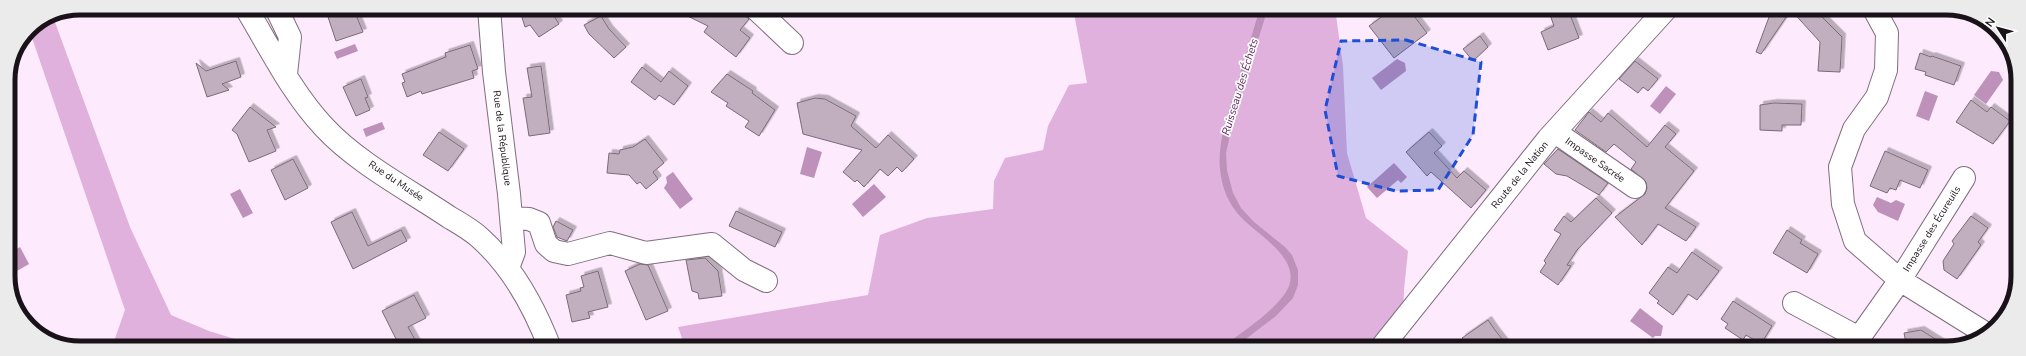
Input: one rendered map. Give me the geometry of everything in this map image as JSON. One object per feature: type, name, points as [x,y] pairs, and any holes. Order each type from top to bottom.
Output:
[{"type":"street","name":"Rue du Musée","points":[[250,15],[300,98],[324,128],[361,158],[479,237],[519,282],[541,323],[547,341]]},
{"type":"street","points":[[279,15],[290,37],[286,74]]},
{"type":"street","name":"Rue de la République","points":[[490,15],[494,72],[512,218],[514,252],[508,268]]},
{"type":"street","points":[[762,15],[792,43]]},
{"type":"street","name":"Route de la Nation","points":[[1386,341],[1555,132],[1661,15]]},
{"type":"street","points":[[1877,15],[1887,33],[1886,70],[1877,97],[1854,129],[1840,167],[1843,204],[1855,241],[1900,280],[1981,330]]},
{"type":"street","name":"Impasse Sacrée","points":[[1555,132],[1635,187]]},
{"type":"street","name":"Impasse des Écureuils","points":[[1859,341],[1900,280],[1964,178]]},
{"type":"street","points":[[512,218],[528,219],[539,223],[546,244],[554,251],[568,254],[610,244],[646,253],[712,244],[744,270],[766,281]]},
{"type":"street","points":[[1794,303],[1855,341]]},
{"type":"street","points":[[1400,341],[1405,326],[1402,320]]},
{"type":"highlighted area","points":[[1406,40],[1481,62],[1473,135],[1438,190],[1396,191],[1338,176],[1325,110],[1341,41]]},
{"type":"shaded area","points":[[1074,15],[1336,15],[1343,66],[1347,153],[1366,218],[1408,251],[1404,290],[1402,341],[683,341],[678,327],[868,295],[880,235],[927,218],[993,209],[994,181],[1005,158],[1043,150],[1048,126],[1069,85],[1087,83]]},
{"type":"shaded area","points":[[54,20],[130,227],[171,315],[209,331],[241,341],[114,341],[125,310],[32,37],[44,26]]},
{"type":"water","name":"Ruisseau des Échets","points":[[1258,15],[1266,15],[1234,117],[1226,153],[1227,170],[1233,193],[1241,208],[1254,222],[1285,247],[1292,255],[1298,270],[1298,285],[1293,298],[1276,316],[1243,341],[1230,341],[1278,303],[1290,283],[1290,271],[1278,250],[1238,214],[1223,186],[1220,165],[1221,141]]},
{"type":"water","points":[[355,44],[358,51],[337,59],[334,52]]},
{"type":"water","points":[[1397,59],[1405,63],[1406,71],[1381,90],[1372,78]]},
{"type":"water","points":[[1991,71],[1999,72],[2003,80],[1986,104],[1974,95]]},
{"type":"water","points":[[1666,86],[1676,94],[1660,114],[1650,106]]},
{"type":"water","points":[[1925,91],[1938,96],[1929,121],[1916,116]]},
{"type":"water","points":[[382,122],[385,129],[366,137],[363,129]]},
{"type":"water","points":[[807,147],[822,152],[814,178],[800,174]]},
{"type":"water","points":[[1394,163],[1407,177],[1401,183],[1398,180],[1377,198],[1367,187]]},
{"type":"water","points":[[673,172],[693,199],[680,209],[664,188],[667,183],[666,177]]},
{"type":"water","points":[[874,184],[886,197],[863,217],[852,204]]},
{"type":"water","points":[[240,189],[253,213],[243,218],[230,194]]},
{"type":"water","points":[[1877,197],[1891,203],[1896,200],[1905,204],[1898,221],[1878,212],[1873,205]]},
{"type":"water","points":[[20,247],[29,264],[15,272],[15,250]]},
{"type":"water","points":[[1640,308],[1663,326],[1661,336],[1655,336],[1653,338],[1630,321]]},
{"type":"building","points":[[327,15],[356,15],[363,32],[336,41]]},
{"type":"building","points":[[521,15],[553,15],[559,24],[539,37],[530,25],[525,27]]},
{"type":"building","points":[[685,15],[744,15],[749,19],[740,30],[750,38],[736,57],[704,32],[708,26]]},
{"type":"building","points":[[1384,15],[1413,15],[1427,33],[1394,58],[1369,26]]},
{"type":"building","points":[[1550,15],[1570,15],[1579,38],[1548,50],[1541,32],[1554,26]]},
{"type":"building","points":[[1770,15],[1788,15],[1761,54],[1756,52]]},
{"type":"building","points":[[1796,15],[1820,15],[1842,37],[1840,72],[1818,71],[1820,42]]},
{"type":"building","points":[[601,16],[609,29],[626,47],[614,58],[589,34],[584,25]]},
{"type":"building","points":[[1480,36],[1488,47],[1473,61],[1463,49]]},
{"type":"building","points":[[470,45],[478,69],[472,71],[474,78],[422,94],[421,91],[407,97],[402,83],[405,82],[402,74],[446,57],[445,53]]},
{"type":"building","points":[[1920,53],[1961,66],[1954,85],[1925,75],[1926,72],[1915,69]]},
{"type":"building","points":[[236,61],[241,77],[222,84],[229,90],[207,97],[196,63],[206,71]]},
{"type":"building","points":[[1635,61],[1658,79],[1648,91],[1643,87],[1638,93],[1619,79]]},
{"type":"building","points":[[541,66],[550,133],[529,136],[523,98],[532,97],[527,68]]},
{"type":"building","points":[[642,67],[661,82],[669,71],[688,86],[674,105],[659,95],[655,100],[631,82]]},
{"type":"building","points":[[727,74],[753,91],[752,93],[775,110],[759,136],[745,127],[749,121],[726,106],[728,103],[711,92]]},
{"type":"building","points":[[361,79],[368,97],[365,98],[370,110],[356,116],[343,87]]},
{"type":"building","points":[[815,98],[825,99],[856,116],[851,126],[876,148],[888,135],[914,159],[902,172],[897,167],[888,176],[880,169],[864,187],[857,180],[855,182],[843,172],[862,150],[803,134],[797,103]]},
{"type":"building","points":[[1971,100],[1987,112],[1991,107],[2010,121],[1993,144],[1956,122]]},
{"type":"building","points":[[1774,103],[1802,104],[1801,125],[1782,125],[1782,131],[1760,130],[1760,105]]},
{"type":"building","points":[[250,107],[276,127],[267,130],[276,151],[249,162],[237,134],[232,130]]},
{"type":"building","points":[[1589,112],[1601,122],[1608,113],[1647,147],[1665,125],[1676,134],[1665,147],[1694,171],[1665,208],[1696,227],[1686,241],[1658,224],[1642,245],[1615,217],[1645,194],[1647,188],[1646,182],[1631,169],[1636,162],[1614,144],[1606,152],[1575,130]]},
{"type":"building","points":[[439,132],[464,149],[448,171],[423,155]]},
{"type":"building","points":[[1429,132],[1442,146],[1434,153],[1457,178],[1464,171],[1486,190],[1471,208],[1431,172],[1427,176],[1406,152]]},
{"type":"building","points":[[645,139],[664,163],[653,172],[658,179],[646,189],[640,182],[637,184],[629,175],[607,173],[609,153],[619,154],[620,150],[633,147]]},
{"type":"building","points":[[1558,149],[1608,183],[1599,195],[1567,176],[1556,174],[1544,164]]},
{"type":"building","points":[[1885,151],[1928,170],[1920,188],[1900,180],[1896,190],[1890,188],[1887,193],[1870,186]]},
{"type":"building","points":[[293,159],[308,188],[285,200],[271,170]]},
{"type":"building","points":[[1596,198],[1612,213],[1577,250],[1567,265],[1571,266],[1558,285],[1540,272],[1546,263],[1544,261],[1561,234],[1554,230],[1564,216],[1571,222]]},
{"type":"building","points":[[736,211],[782,232],[775,247],[729,226]]},
{"type":"building","points":[[352,212],[368,246],[401,230],[407,241],[353,269],[331,222]]},
{"type":"building","points":[[1971,216],[1988,228],[1978,242],[1981,245],[1957,279],[1944,270],[1943,261],[1954,244],[1952,241]]},
{"type":"building","points":[[556,221],[573,230],[567,241],[557,237],[553,227]]},
{"type":"building","points":[[1787,230],[1802,240],[1800,243],[1818,254],[1807,273],[1773,253]]},
{"type":"building","points":[[1692,252],[1719,271],[1697,300],[1688,294],[1673,315],[1657,303],[1659,301],[1649,293],[1668,267],[1677,273]]},
{"type":"building","points":[[705,258],[718,271],[722,296],[699,299],[698,293],[692,291],[686,260]]},
{"type":"building","points":[[640,264],[648,265],[668,311],[646,320],[625,271]]},
{"type":"building","points":[[598,271],[608,307],[588,312],[590,318],[572,322],[566,295],[581,291],[580,288],[584,287],[581,276]]},
{"type":"building","points":[[414,295],[426,318],[408,327],[416,341],[397,341],[382,311]]},
{"type":"building","points":[[1733,301],[1772,326],[1763,341],[1756,341],[1746,335],[1743,340],[1725,328],[1728,324],[1721,319]]},
{"type":"building","points":[[1488,320],[1504,341],[1464,341],[1462,338]]},
{"type":"building","points":[[1921,330],[1938,341],[1906,341],[1904,333]]}]
